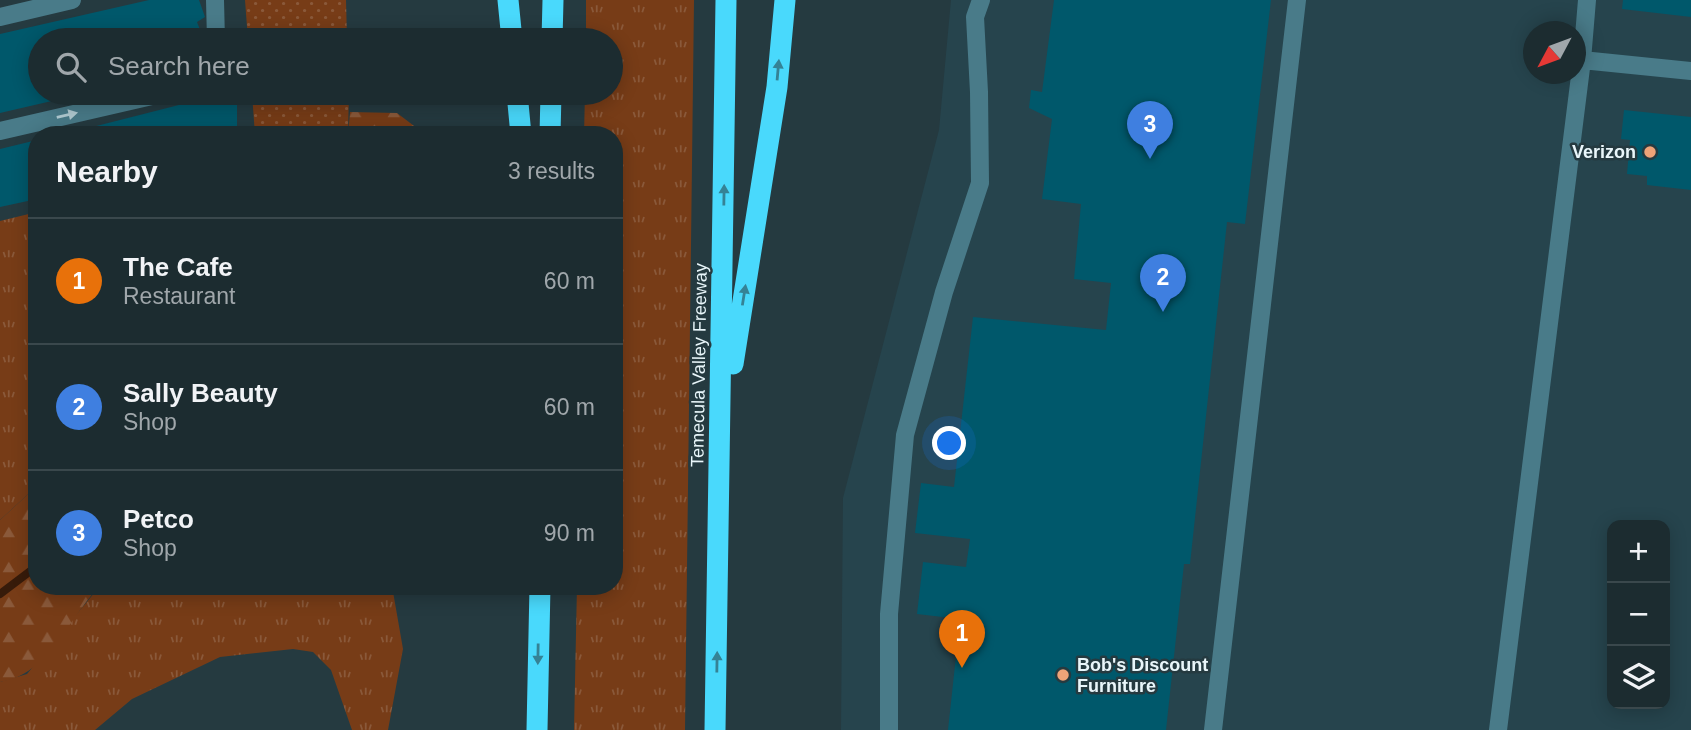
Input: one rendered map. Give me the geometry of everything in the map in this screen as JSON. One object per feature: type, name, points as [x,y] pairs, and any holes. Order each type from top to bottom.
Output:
[{"type":"highway","points":[[509,0],[511,28]]},
{"type":"highway","points":[[552,28],[553,0]]},
{"type":"highway","name":"Temecula Valley Freeway","points":[[715,730],[726,0]]},
{"type":"highway","points":[[721,435],[777,87],[785,0]]},
{"type":"highway","points":[[518,105],[520,126]]},
{"type":"highway","points":[[550,126],[551,105]]},
{"type":"highway","points":[[537,730],[540,595]]},
{"type":"lane","points":[[0,17],[72,0]]},
{"type":"lane","points":[[215,0],[216,28]]},
{"type":"lane","points":[[889,730],[889,614],[905,435],[944,292],[980,183],[975,17],[981,0]]},
{"type":"lane","points":[[1213,730],[1297,0]]},
{"type":"lane","points":[[1585,21],[1587,0]]},
{"type":"lane","points":[[1586,60],[1691,71]]},
{"type":"lane","points":[[1498,730],[1579,84]]},
{"type":"lane","points":[[0,131],[113,105]]},
{"type":"shaded area","points":[[951,0],[1691,0],[1691,730],[841,730],[843,498],[939,130]]},
{"type":"green space","points":[[245,0],[346,0],[347,28],[247,28]]},
{"type":"green space","points":[[586,0],[694,0],[685,730],[574,730],[577,595],[623,595],[623,126],[584,126],[585,105],[623,105],[623,28],[586,28]]},
{"type":"green space","points":[[253,105],[349,105],[348,126],[254,126]]},
{"type":"green space","points":[[350,112],[397,113],[414,126],[349,126]]},
{"type":"green space","points":[[28,214],[28,494],[0,520],[0,221]]},
{"type":"green space","points":[[28,494],[28,595],[92,595],[45,657],[32,669],[0,682],[0,520]]},
{"type":"green space","points":[[93,595],[394,595],[403,649],[388,730],[352,730],[331,670],[313,652],[293,649],[220,657],[132,699],[95,730],[0,730],[0,682],[27,674]]},
{"type":"building","points":[[149,0],[199,0],[205,17],[197,22],[199,28],[28,28],[28,105],[35,105],[0,113],[0,34]]},
{"type":"building","points":[[1054,0],[1271,0],[1245,224],[1227,222],[1190,564],[1184,564],[1166,730],[948,730],[960,619],[917,614],[923,562],[966,567],[970,539],[915,533],[921,483],[954,487],[973,317],[1106,330],[1111,283],[1074,279],[1081,204],[1042,199],[1052,119],[1029,108],[1031,90],[1042,92]]},
{"type":"building","points":[[1623,0],[1691,0],[1691,17],[1622,9]]},
{"type":"building","points":[[179,105],[237,105],[237,126],[96,126]]},
{"type":"building","points":[[1624,110],[1691,117],[1691,190],[1647,185],[1647,176],[1627,174],[1630,140],[1621,139]]},
{"type":"building","points":[[28,142],[28,201],[0,207],[0,149]]},
{"type":"waterway","points":[[0,594],[28,573]]},
{"type":"place","name":"Verizon","points":[[1650,152]]},
{"type":"place","name":"Petco","points":[[1150,159]]},
{"type":"place","name":"Sally Beauty","points":[[1163,312]]},
{"type":"place","name":"The Cafe","points":[[962,668]]},
{"type":"place","name":"Bob's Discount Furniture","points":[[1063,675]]}]
